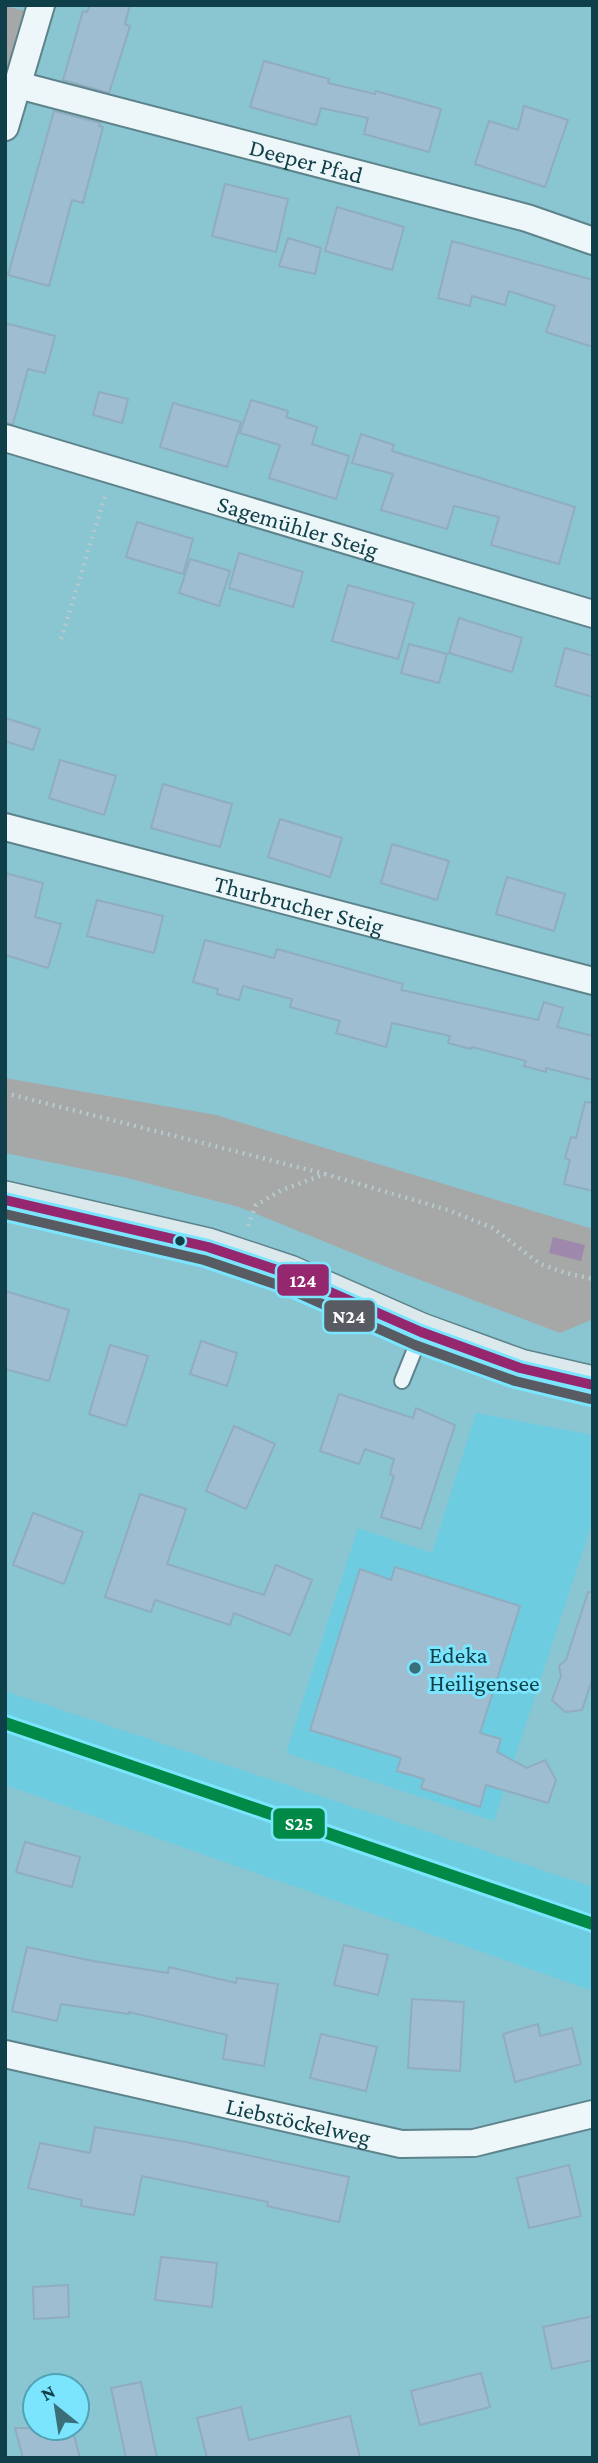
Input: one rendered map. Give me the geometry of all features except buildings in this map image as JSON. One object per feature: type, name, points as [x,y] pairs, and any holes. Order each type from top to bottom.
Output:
[{"type":"main road","points":[[5,1200],[208,1247],[289,1274],[421,1332],[520,1368],[593,1385]]},
{"type":"street","points":[[5,127],[17,70],[41,5]]},
{"type":"street","name":"Deeper Pfad","points":[[17,70],[527,218],[593,241]]},
{"type":"street","name":"Sagemühler Steig","points":[[5,438],[593,614]]},
{"type":"street","name":"Thurbrucher Steig","points":[[5,827],[593,981]]},
{"type":"street","name":"Liebstöckelweg","points":[[5,2054],[401,2144],[474,2143],[593,2114]]},
{"type":"lane","points":[[402,1381],[421,1332]]},
{"type":"path","points":[[61,639],[113,471]]},
{"type":"path","points":[[5,1093],[325,1174],[448,1210],[493,1228],[540,1264],[593,1279]]},
{"type":"path","points":[[236,1256],[256,1205],[282,1190],[325,1174]]},
{"type":"shaded area","points":[[5,6],[38,14],[5,127]]},
{"type":"shaded area","points":[[5,1078],[216,1115],[593,1229],[591,1320],[560,1333],[239,1207],[123,1177],[5,1153]]},
{"type":"shaded area","points":[[553,1237],[585,1245],[581,1261],[549,1253]]},
{"type":"shaded area","points":[[476,1413],[593,1435],[593,1520],[494,1821],[286,1753],[358,1528],[432,1553]]},
{"type":"shaded area","points":[[5,1691],[593,1887],[593,1991],[5,1785]]},
{"type":"transit line","name":"124","points":[[5,1200],[208,1247],[289,1274],[421,1332],[520,1368],[593,1385]]},
{"type":"transit line","name":"N24","points":[[5,1214],[204,1260],[284,1287],[415,1345],[515,1381],[590,1399]]},
{"type":"transit line","name":"S25","points":[[5,1723],[593,1924]]},
{"type":"place","name":"Edeka Heiligensee","points":[[415,1668]]}]
